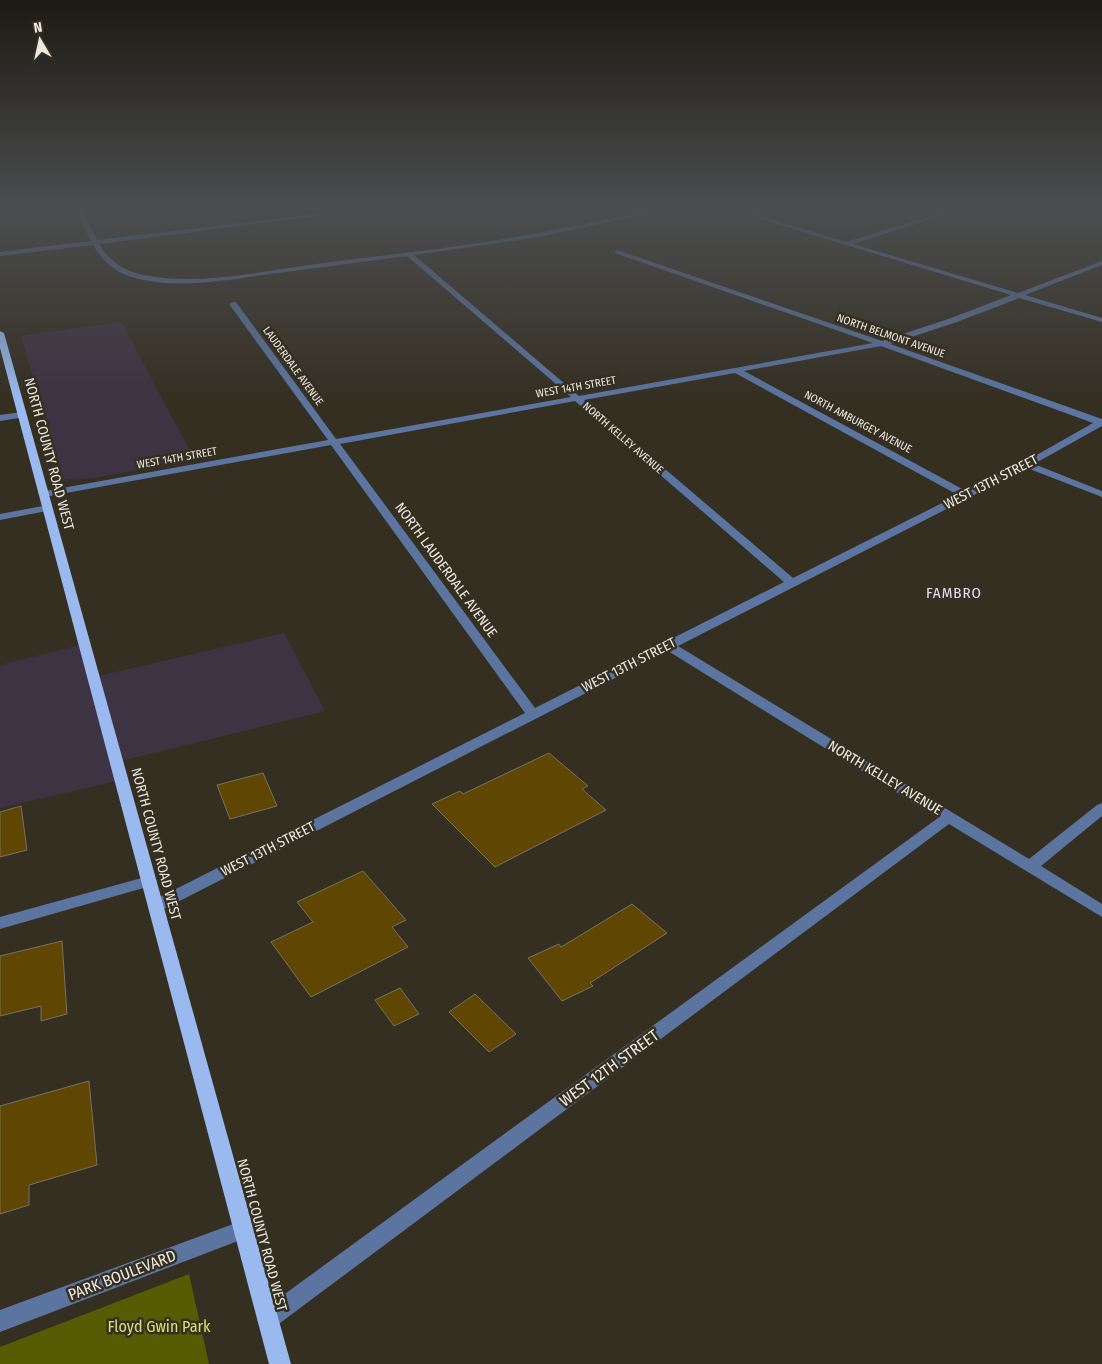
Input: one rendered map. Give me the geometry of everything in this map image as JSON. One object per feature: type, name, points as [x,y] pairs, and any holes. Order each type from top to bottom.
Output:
[{"type":"main road","name":"NORTH COUNTY ROAD WEST","points":[[0,337],[280,1364]]},
{"type":"street","points":[[133,274],[171,280],[223,278],[257,274]]},
{"type":"street","name":"NORTH KELLEY AVENUE","points":[[432,274],[792,583]]},
{"type":"street","name":"NORTH BELMONT AVENUE","points":[[679,274],[1101,423]]},
{"type":"street","points":[[946,274],[1102,320]]},
{"type":"street","name":"WEST 14TH STREET","points":[[0,516],[46,501],[335,442],[578,400],[882,344],[1074,274]]},
{"type":"street","name":"LAUDERDALE AVENUE","points":[[232,304],[335,442]]},
{"type":"street","name":"NORTH AMBURGEY AVENUE","points":[[738,371],[966,495]]},
{"type":"street","points":[[0,418],[22,415]]},
{"type":"street","name":"WEST 13TH STREET","points":[[156,906],[966,495],[1101,423]]},
{"type":"street","name":"NORTH LAUDERDALE AVENUE","points":[[335,442],[532,715]]},
{"type":"street","points":[[1026,464],[1102,494]]},
{"type":"street","name":"NORTH KELLEY AVENUE","points":[[669,646],[1102,911]]},
{"type":"street","points":[[1030,866],[1102,808]]},
{"type":"street","name":"WEST 12TH STREET","points":[[268,1319],[949,817]]},
{"type":"street","points":[[0,923],[149,881]]},
{"type":"street","name":"PARK BOULEVARD","points":[[0,1321],[244,1229]]},
{"type":"shaded area","points":[[121,322],[195,460],[94,478],[62,479],[21,336]]},
{"type":"shaded area","points":[[284,633],[325,711],[117,762],[121,780],[0,808],[0,665],[84,644],[94,677]]},
{"type":"green space","name":"Floyd Gwin Park","points":[[189,1274],[209,1364],[0,1364],[0,1347]]},
{"type":"building","points":[[549,753],[588,786],[582,789],[606,810],[495,867],[432,804],[460,791],[463,794]]},
{"type":"building","points":[[263,773],[277,806],[230,819],[217,785]]},
{"type":"building","points":[[21,806],[27,850],[0,857],[0,812]]},
{"type":"building","points":[[363,871],[406,920],[392,927],[408,947],[311,997],[271,942],[313,922],[297,902]]},
{"type":"building","points":[[632,904],[667,933],[590,983],[593,986],[562,1001],[528,958],[559,944],[561,947]]},
{"type":"building","points":[[62,941],[67,1014],[41,1021],[41,1006],[0,1016],[0,956]]},
{"type":"building","points":[[400,988],[419,1014],[394,1026],[375,1000]]},
{"type":"building","points":[[475,994],[516,1034],[489,1052],[449,1012]]},
{"type":"building","points":[[89,1081],[97,1165],[29,1185],[29,1205],[0,1214],[0,1106]]},
{"type":"district","name":"FAMBRO","points":[[954,593]]}]
